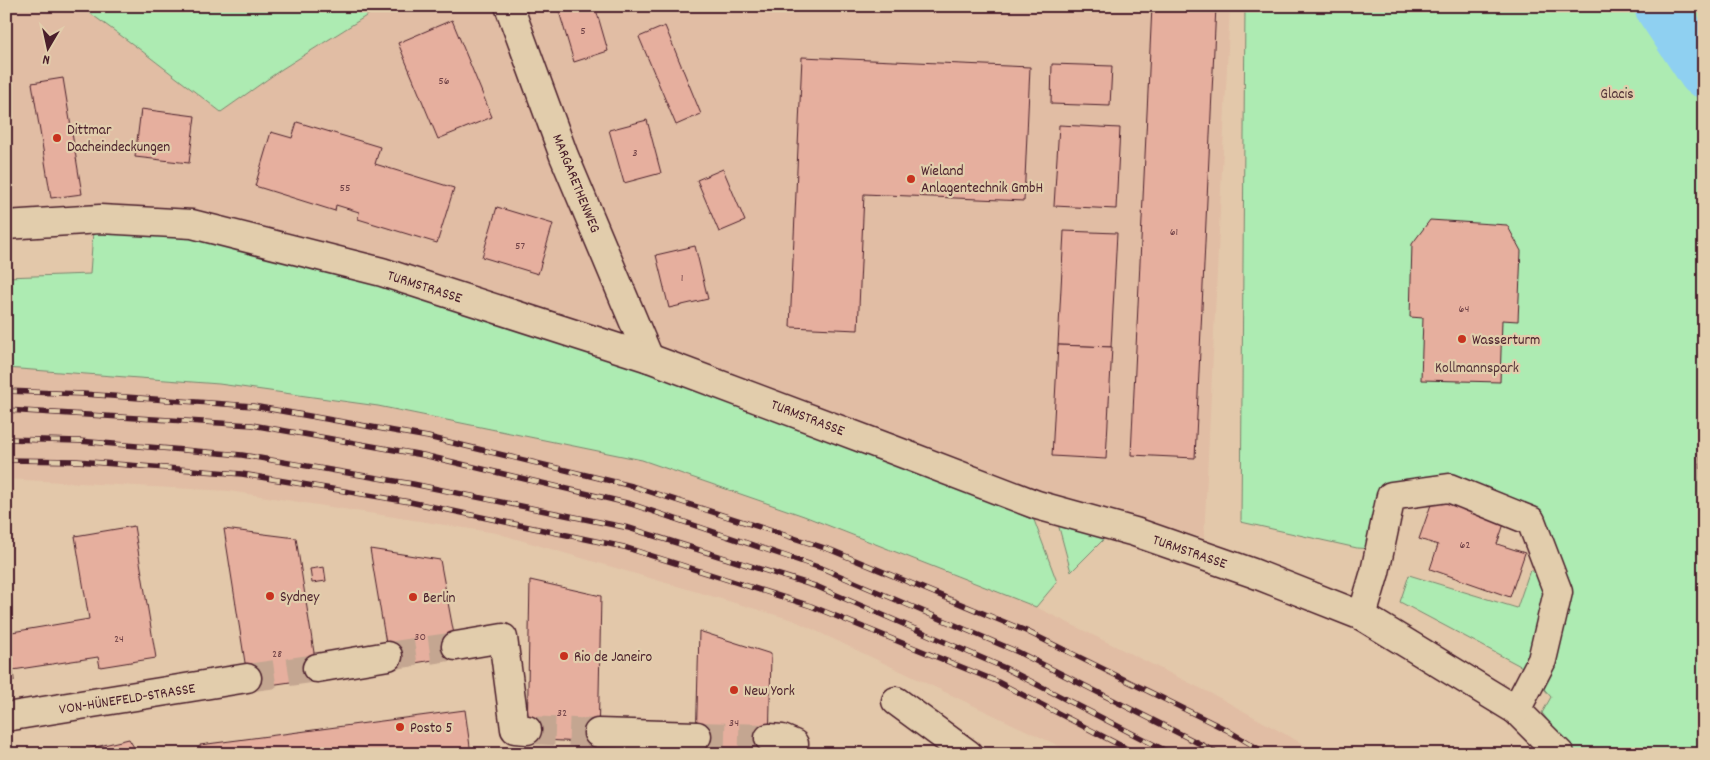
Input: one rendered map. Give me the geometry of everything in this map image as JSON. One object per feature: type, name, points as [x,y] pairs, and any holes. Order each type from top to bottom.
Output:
[{"type":"street","name":"MARGARETHENWEG","points":[[509,6],[564,156],[649,358]]},
{"type":"street","name":"TURMSTRASSE","points":[[6,225],[100,219],[192,224],[382,272],[649,358],[1036,505],[1135,532],[1253,573],[1362,616],[1516,710],[1560,754]]},
{"type":"street","points":[[1362,616],[1375,572],[1391,496],[1449,488],[1531,521],[1558,592],[1542,660],[1516,710]]},
{"type":"street","points":[[456,646],[502,638],[516,729],[527,730]]},
{"type":"street","points":[[317,668],[388,656]]},
{"type":"street","name":"VON-HÜNEFELD-STRASSE","points":[[6,717],[247,678]]},
{"type":"street","points":[[896,700],[968,754]]},
{"type":"street","points":[[598,733],[697,736]]},
{"type":"shaded area","points":[[6,6],[80,6],[221,112],[282,69],[382,6],[1230,6],[1204,538],[1040,493],[206,215],[108,204],[6,212]]},
{"type":"shaded area","points":[[6,368],[219,384],[378,406],[642,460],[804,516],[1036,607],[1220,698],[1321,754],[1076,754],[793,620],[496,533],[229,491],[6,479]]},
{"type":"green space","points":[[80,6],[382,6],[282,69],[221,112]]},
{"type":"green space","points":[[1245,6],[1704,6],[1704,456],[1697,443],[1699,513],[1704,514],[1704,743],[1689,754],[1573,754],[1542,713],[1551,697],[1528,670],[1400,602],[1409,575],[1517,608],[1530,570],[1546,582],[1541,522],[1392,490],[1371,549],[1357,548],[1241,522]]},
{"type":"green space","points":[[93,231],[202,238],[364,276],[592,351],[866,452],[1034,520],[1057,582],[1036,607],[804,516],[642,460],[378,406],[219,384],[6,368],[6,277],[90,274]]},
{"type":"green space","points":[[1057,520],[1106,537],[1071,572]]},
{"type":"building","points":[[563,6],[595,6],[608,51],[574,62],[558,8]]},
{"type":"building","points":[[1152,6],[1216,6],[1195,458],[1131,455]]},
{"type":"building","points":[[452,20],[492,117],[438,139],[398,43]]},
{"type":"building","points":[[665,26],[701,114],[676,125],[639,37]]},
{"type":"building","name":"Wieland Anlagentechnik GmbH","points":[[802,57],[1030,67],[1024,201],[864,194],[858,330],[790,327]]},
{"type":"building","points":[[1052,64],[1112,66],[1110,106],[1051,104]]},
{"type":"building","name":"Dittmar Dacheindeckungen","points":[[63,78],[82,194],[51,198],[32,83]]},
{"type":"building","points":[[141,109],[195,116],[189,163],[135,157]]},
{"type":"building","points":[[647,120],[661,173],[624,183],[609,130]]},
{"type":"building","points":[[297,122],[380,147],[375,164],[454,188],[437,243],[358,219],[359,212],[336,205],[335,211],[255,186],[271,132],[292,138]]},
{"type":"building","points":[[1059,125],[1120,128],[1116,209],[1054,206]]},
{"type":"building","points":[[723,169],[745,221],[719,232],[697,180]]},
{"type":"building","points":[[497,207],[553,224],[538,274],[482,257]]},
{"type":"building","points":[[1430,220],[1507,225],[1521,251],[1518,321],[1502,320],[1500,382],[1421,380],[1423,318],[1410,317],[1412,244]]},
{"type":"building","points":[[1064,231],[1117,233],[1111,347],[1058,345]]},
{"type":"building","points":[[695,246],[708,299],[669,308],[656,255]]},
{"type":"building","points":[[1058,345],[1112,347],[1106,459],[1052,456]]},
{"type":"building","points":[[1698,427],[1704,429],[1704,509],[1703,509]]},
{"type":"building","points":[[1434,496],[1505,521],[1497,544],[1525,553],[1510,597],[1430,569],[1438,545],[1419,539]]},
{"type":"building","points":[[134,526],[156,658],[100,667],[98,657],[13,670],[14,681],[6,682],[6,633],[89,619],[75,536]]},
{"type":"building","name":"Sydney","points":[[224,529],[296,538],[318,678],[249,688]]},
{"type":"building","name":"Berlin","points":[[370,549],[440,560],[458,656],[390,667]]},
{"type":"building","points":[[324,567],[326,581],[312,583],[310,569]]},
{"type":"building","name":"Rio de Janeiro","points":[[530,580],[601,596],[598,743],[527,739]]},
{"type":"building","name":"New York","points":[[699,631],[771,654],[769,749],[696,747]]},
{"type":"building","name":"Posto 5","points":[[465,710],[471,754],[201,754],[200,745]]},
{"type":"building","points":[[129,739],[138,754],[66,754]]},
{"type":"waterway","points":[[1660,6],[1704,72]]},
{"type":"tunnel","points":[[388,656],[456,646]]},
{"type":"tunnel","points":[[247,678],[317,668]]},
{"type":"tunnel","points":[[527,730],[598,733]]},
{"type":"tunnel","points":[[697,736],[769,738]]},
{"type":"railway","points":[[6,391],[83,394],[253,406],[428,437],[632,486],[831,550],[1026,631],[1227,730],[1267,754]]},
{"type":"railway","points":[[6,410],[252,425],[423,455],[631,504],[824,569],[1018,652],[1220,754]]},
{"type":"railway","points":[[6,439],[79,441],[242,455],[413,484],[629,528],[818,587],[1005,668],[1172,754]]},
{"type":"railway","points":[[6,460],[77,461],[242,474],[410,502],[624,547],[811,606],[996,681],[1137,754]]},
{"type":"place","name":"Dittmar Dacheindeckungen","points":[[57,138]]},
{"type":"place","name":"Wieland Anlagentechnik GmbH","points":[[911,179]]},
{"type":"place","name":"Wasserturm","points":[[1462,339]]},
{"type":"place","name":"Sydney","points":[[270,596]]},
{"type":"place","name":"Berlin","points":[[413,597]]},
{"type":"place","name":"Rio de Janeiro","points":[[564,656]]},
{"type":"place","name":"New York","points":[[734,690]]},
{"type":"place","name":"Posto 5","points":[[400,727]]},
{"type":"park label","name":"Glacis","points":[[1617,93]]},
{"type":"park label","name":"Kollmannspark","points":[[1477,367]]}]
